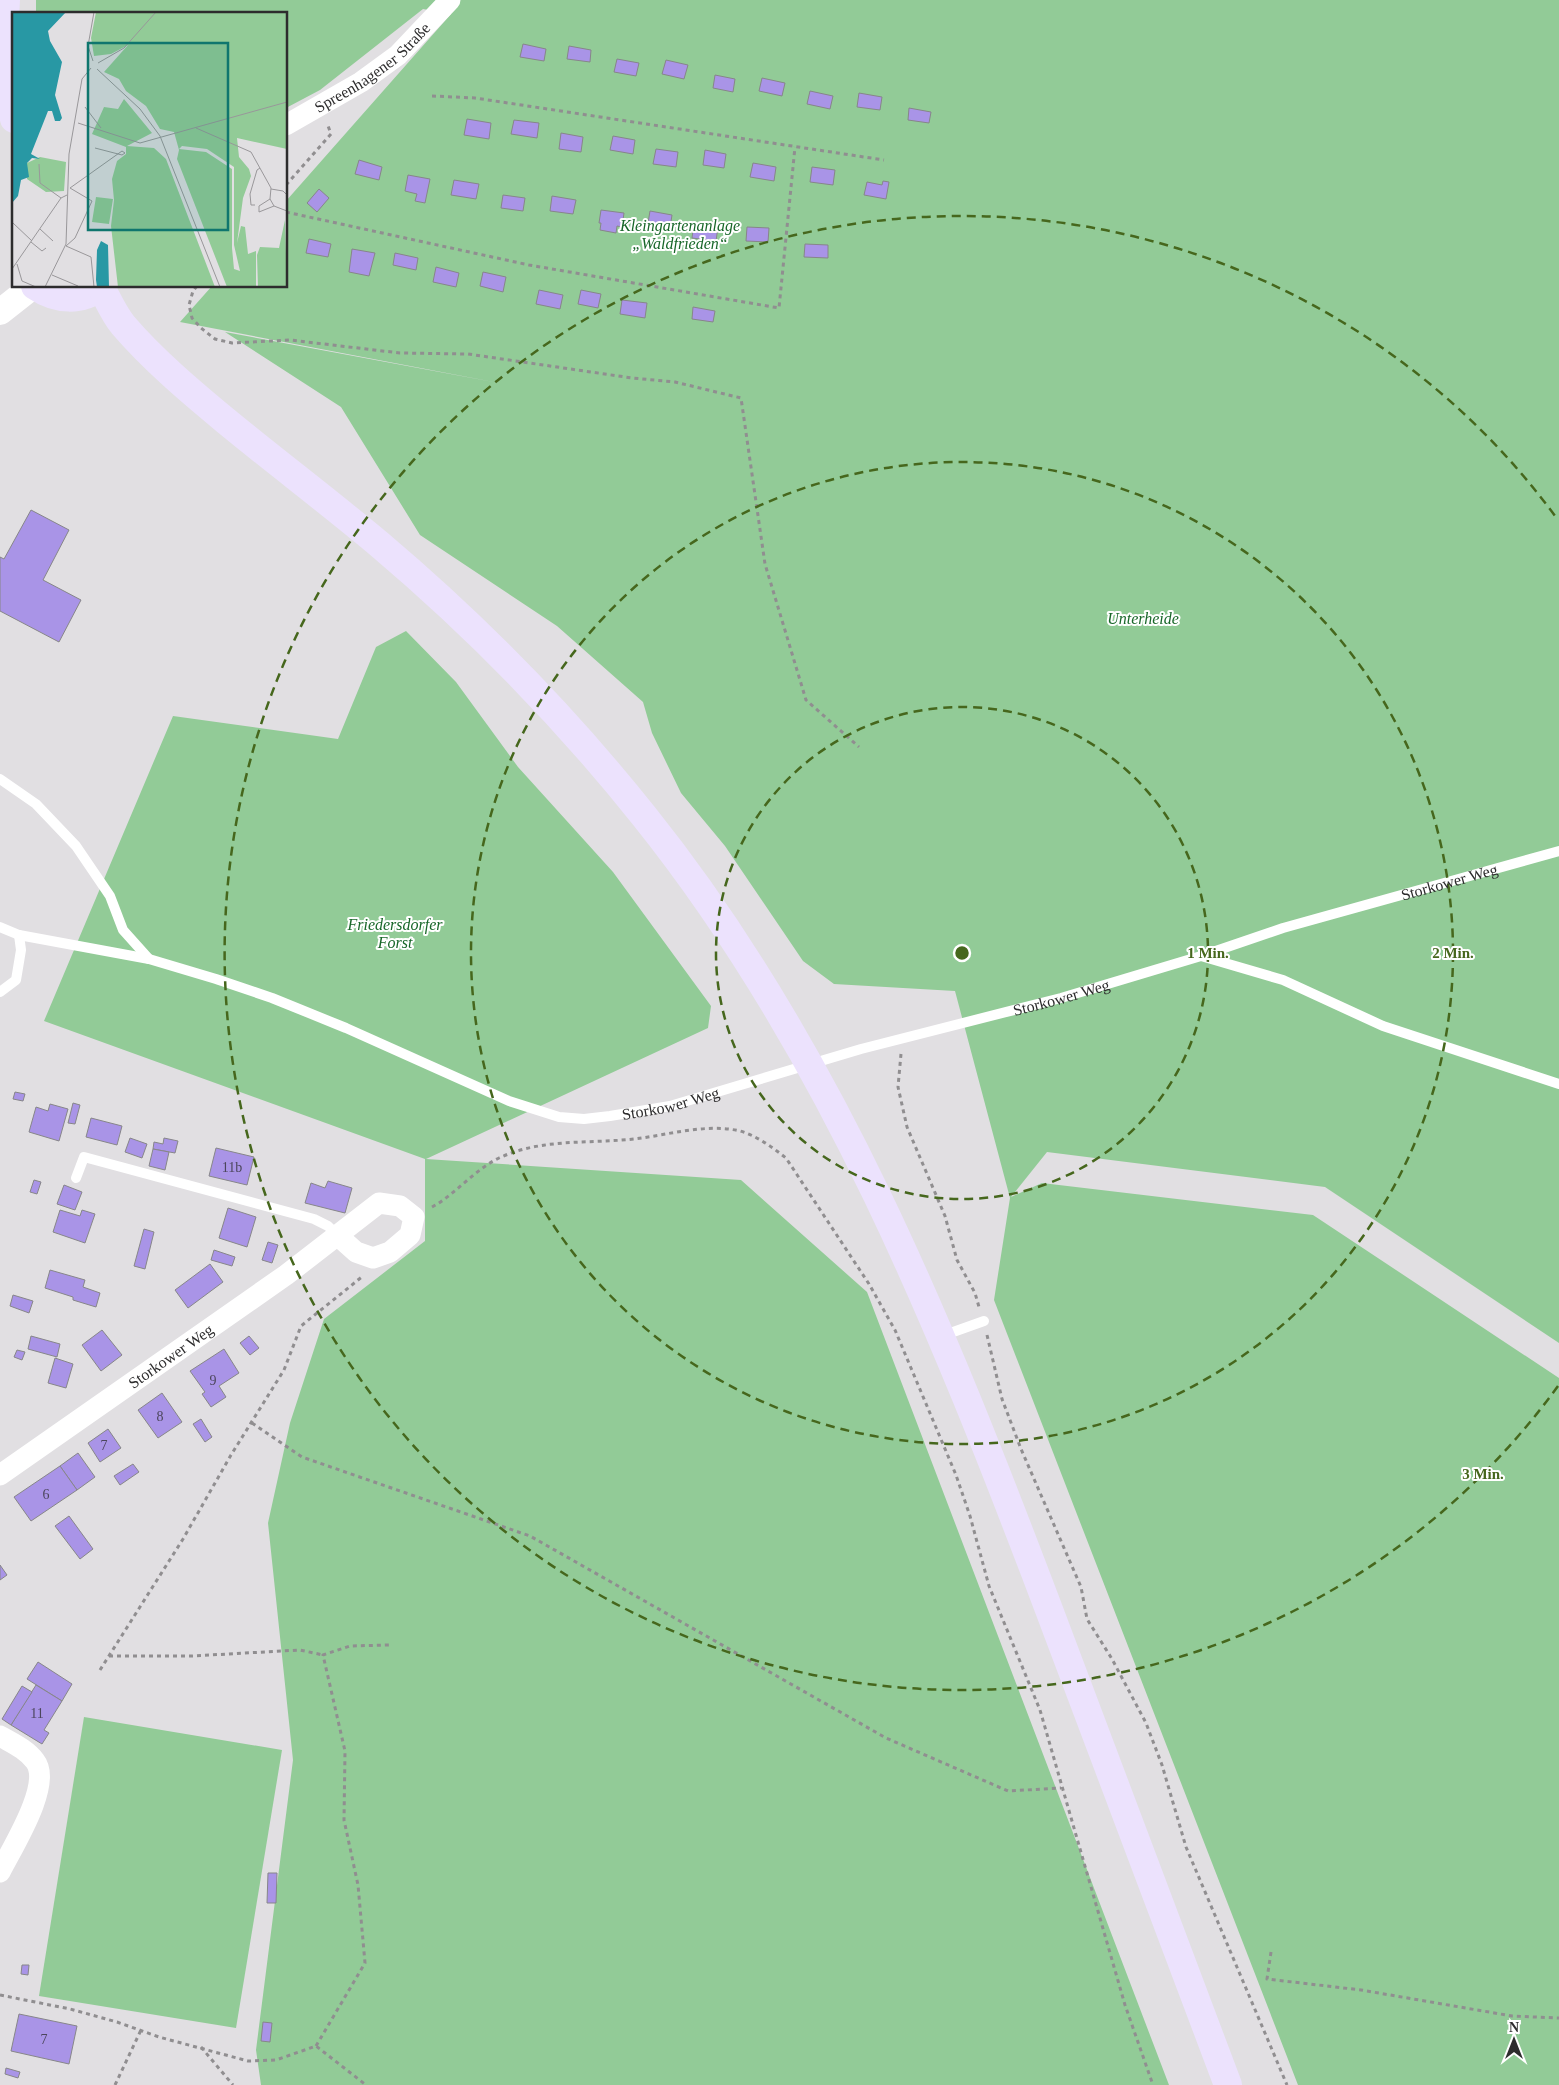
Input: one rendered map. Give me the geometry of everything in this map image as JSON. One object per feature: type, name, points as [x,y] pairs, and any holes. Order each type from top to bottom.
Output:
[{"type":"main road","points":[[6,0],[3,35],[5,72],[12,109]]},
{"type":"main road","points":[[37,288],[46,294],[60,298],[88,295],[99,288]]},
{"type":"main road","points":[[102,288],[122,323],[200,399],[377,542],[483,637],[577,737],[644,816],[732,937],[797,1043],[866,1172],[941,1336],[1030,1560],[1228,2085]]},
{"type":"street","name":"Spreenhagener Straße","points":[[288,124],[361,82],[398,56],[450,0]]},
{"type":"street","points":[[0,312],[31,288]]},
{"type":"street","name":"Storkower Weg","points":[[0,1475],[286,1275],[379,1203],[400,1206],[414,1217],[410,1235],[390,1252],[373,1258]]},
{"type":"street","points":[[338,1235],[356,1252],[373,1258]]},
{"type":"street","points":[[0,1736],[23,1750],[35,1761],[40,1771],[39,1785],[33,1806],[0,1872]]},
{"type":"lane","points":[[0,779],[36,804],[76,846],[110,896],[123,930],[149,959]]},
{"type":"lane","name":"Storkower Weg","points":[[0,927],[19,935],[149,959],[272,998],[346,1028],[508,1101],[559,1118],[584,1119],[645,1112],[670,1106],[902,1038],[1061,998],[1201,956],[1283,928],[1559,851]]},
{"type":"lane","points":[[0,992],[16,980],[21,950],[19,935]]},
{"type":"lane","points":[[1201,956],[1283,980],[1383,1026],[1559,1084]]},
{"type":"lane","points":[[76,1178],[84,1157],[314,1219],[328,1226],[338,1235]]},
{"type":"lane","points":[[941,1336],[984,1321]]},
{"type":"path","points":[[432,96],[475,98],[884,160]]},
{"type":"path","points":[[288,183],[331,134],[322,105]]},
{"type":"path","points":[[288,212],[529,265],[779,308],[795,147]]},
{"type":"path","points":[[195,288],[189,305],[192,318],[215,339],[232,343],[290,340],[400,353],[468,354],[632,378],[675,382],[741,398],[765,564],[806,700],[859,747]]},
{"type":"path","points":[[902,1038],[898,1087],[907,1127],[945,1216],[957,1260],[975,1294],[984,1321],[1002,1399],[1021,1449],[1081,1587],[1087,1619],[1112,1659],[1146,1723],[1162,1765],[1186,1847],[1287,2085]]},
{"type":"path","points":[[435,1206],[478,1171],[498,1159],[519,1150],[542,1145],[634,1139],[702,1128],[740,1132],[769,1144],[786,1158],[869,1284],[895,1330],[956,1475],[970,1516],[989,1586],[1040,1710],[1125,2005],[1153,2085]]},
{"type":"path","points":[[100,1670],[183,1539],[231,1455],[284,1370],[302,1326],[365,1274],[373,1258]]},
{"type":"path","points":[[252,1423],[302,1457],[530,1536],[886,1738],[1008,1791],[1062,1788]]},
{"type":"path","points":[[109,1656],[192,1656],[300,1650],[323,1655],[350,1646],[389,1645]]},
{"type":"path","points":[[0,1995],[70,2009],[248,2060],[276,2060],[316,2046],[365,1963],[358,1885],[344,1820],[345,1751],[323,1655]]},
{"type":"path","points":[[1271,1952],[1267,1979],[1361,1990],[1512,2016],[1559,2018]]},
{"type":"path","points":[[115,2085],[141,2030]]},
{"type":"path","points":[[316,2046],[366,2085]]},
{"type":"path","points":[[201,2047],[233,2085]]},
{"type":"green space","name":"Unterheide","points":[[36,0],[1559,0],[1559,1343],[1325,1187],[1047,1152],[1011,1197],[1042,1183],[1313,1215],[1559,1378],[1559,2085],[1298,2085],[994,1300],[1010,1198],[955,991],[834,984],[803,961],[725,846],[681,793],[652,733],[643,702],[557,626],[420,535],[341,407],[225,332],[499,383],[180,322],[210,288],[288,288],[288,199],[451,14],[423,9],[320,90],[288,107],[288,12],[36,12]]},
{"type":"green space","name":"Friedersdorfer Forst","points":[[406,631],[456,682],[518,767],[613,872],[711,1006],[708,1028],[426,1159],[741,1180],[867,1292],[1169,2085],[261,2085],[256,2050],[293,1760],[268,1523],[290,1423],[324,1319],[425,1241],[425,1159],[44,1021],[173,716],[338,739],[376,647]]},
{"type":"green space","points":[[84,1717],[282,1750],[236,2028],[39,1996]]},
{"type":"building","points":[[523,44],[546,49],[544,61],[520,57]]},
{"type":"building","points":[[569,46],[591,50],[590,62],[567,59]]},
{"type":"building","points":[[617,59],[639,63],[636,76],[614,72]]},
{"type":"building","points":[[666,60],[688,65],[684,79],[662,74]]},
{"type":"building","points":[[715,75],[735,79],[733,92],[713,88]]},
{"type":"building","points":[[762,78],[785,83],[782,96],[759,91]]},
{"type":"building","points":[[810,91],[833,96],[830,109],[807,104]]},
{"type":"building","points":[[859,93],[882,97],[880,110],[857,107]]},
{"type":"building","points":[[909,108],[931,112],[929,123],[908,120]]},
{"type":"building","points":[[467,119],[491,123],[489,139],[464,135]]},
{"type":"building","points":[[514,120],[539,123],[537,138],[511,134]]},
{"type":"building","points":[[561,133],[583,137],[581,152],[559,149]]},
{"type":"building","points":[[613,136],[635,140],[633,154],[610,150]]},
{"type":"building","points":[[656,149],[678,152],[676,167],[653,164]]},
{"type":"building","points":[[705,150],[726,154],[724,168],[703,165]]},
{"type":"building","points":[[359,160],[382,167],[379,180],[355,174]]},
{"type":"building","points":[[753,163],[776,167],[774,181],[750,177]]},
{"type":"building","points":[[812,167],[835,170],[833,185],[810,182]]},
{"type":"building","points":[[408,175],[430,179],[425,203],[415,201],[417,194],[405,191]]},
{"type":"building","points":[[454,180],[479,184],[476,199],[451,195]]},
{"type":"building","points":[[883,181],[889,182],[886,199],[864,195],[867,182],[882,185]]},
{"type":"building","points":[[319,189],[329,198],[317,212],[307,203]]},
{"type":"building","points":[[503,195],[525,198],[523,211],[501,208]]},
{"type":"building","points":[[552,196],[576,200],[573,214],[550,211]]},
{"type":"building","points":[[601,210],[624,213],[622,227],[617,226],[616,233],[600,230]]},
{"type":"building","points":[[650,211],[672,215],[670,228],[648,223]]},
{"type":"building","points":[[694,223],[718,227],[716,241],[692,238]]},
{"type":"building","points":[[747,227],[769,228],[768,242],[746,241]]},
{"type":"building","points":[[309,239],[331,244],[328,257],[306,253]]},
{"type":"building","points":[[805,244],[828,245],[828,258],[804,257]]},
{"type":"building","points":[[352,249],[375,253],[369,276],[349,272]]},
{"type":"building","points":[[395,253],[418,258],[416,270],[393,265]]},
{"type":"building","points":[[436,267],[459,273],[456,287],[433,282]]},
{"type":"building","points":[[483,272],[506,277],[503,292],[480,286]]},
{"type":"building","points":[[539,290],[563,295],[560,309],[536,304]]},
{"type":"building","points":[[581,290],[601,294],[598,308],[578,304]]},
{"type":"building","points":[[622,300],[647,303],[645,318],[620,314]]},
{"type":"building","points":[[693,307],[715,311],[713,322],[692,319]]},
{"type":"building","points":[[31,510],[69,530],[43,580],[81,600],[59,642],[0,611],[0,557],[4,559]]},
{"type":"building","points":[[15,1092],[25,1094],[23,1101],[13,1099]]},
{"type":"building","points":[[73,1103],[80,1105],[75,1124],[68,1123]]},
{"type":"building","points":[[50,1104],[68,1109],[59,1141],[29,1132],[36,1107],[48,1111]]},
{"type":"building","points":[[91,1118],[122,1126],[117,1145],[86,1137]]},
{"type":"building","points":[[130,1138],[147,1144],[142,1158],[125,1152]]},
{"type":"building","points":[[164,1138],[178,1141],[175,1153],[153,1149],[154,1142],[163,1144]]},
{"type":"building","points":[[216,1148],[254,1157],[247,1185],[209,1176]]},
{"type":"building","points":[[153,1149],[169,1152],[165,1170],[149,1166]]},
{"type":"building","points":[[34,1180],[41,1182],[37,1194],[30,1192]]},
{"type":"building","points":[[328,1181],[352,1188],[345,1213],[305,1203],[311,1183],[325,1188]]},
{"type":"building","points":[[64,1185],[82,1192],[75,1210],[57,1204]]},
{"type":"building","points":[[228,1208],[256,1217],[247,1247],[219,1238]]},
{"type":"building","points":[[60,1210],[80,1216],[82,1210],[95,1214],[85,1243],[53,1232]]},
{"type":"building","points":[[144,1229],[154,1232],[145,1269],[134,1266]]},
{"type":"building","points":[[268,1242],[278,1245],[272,1263],[262,1260]]},
{"type":"building","points":[[214,1250],[235,1257],[232,1266],[211,1260]]},
{"type":"building","points":[[210,1264],[223,1282],[188,1308],[175,1290]]},
{"type":"building","points":[[50,1270],[85,1280],[83,1287],[100,1293],[96,1307],[45,1288]]},
{"type":"building","points":[[13,1295],[33,1301],[29,1313],[10,1306]]},
{"type":"building","points":[[102,1330],[122,1355],[101,1371],[82,1345]]},
{"type":"building","points":[[31,1336],[60,1344],[57,1357],[28,1349]]},
{"type":"building","points":[[249,1336],[259,1348],[250,1355],[240,1343]]},
{"type":"building","points":[[224,1349],[239,1373],[219,1386],[226,1397],[211,1407],[202,1394],[205,1392],[190,1371]]},
{"type":"building","points":[[17,1350],[25,1352],[22,1360],[14,1357]]},
{"type":"building","points":[[55,1358],[73,1364],[66,1388],[48,1383]]},
{"type":"building","points":[[162,1393],[182,1422],[158,1438],[138,1410]]},
{"type":"building","points":[[201,1419],[212,1437],[205,1442],[193,1424]]},
{"type":"building","points":[[108,1429],[121,1448],[100,1462],[88,1443]]},
{"type":"building","points":[[78,1453],[95,1477],[77,1490],[60,1466]]},
{"type":"building","points":[[133,1464],[139,1472],[120,1485],[114,1476]]},
{"type":"building","points":[[60,1466],[77,1490],[31,1521],[14,1497]]},
{"type":"building","points":[[69,1516],[93,1549],[80,1559],[55,1526]]},
{"type":"building","points":[[0,1565],[7,1575],[0,1580]]},
{"type":"building","points":[[38,1662],[72,1684],[62,1701],[27,1679]]},
{"type":"building","points":[[36,1685],[62,1701],[44,1730],[49,1733],[42,1744],[11,1725]]},
{"type":"building","points":[[22,1686],[32,1692],[11,1725],[2,1719]]},
{"type":"building","points":[[268,1873],[277,1873],[276,1903],[267,1903]]},
{"type":"building","points":[[22,1965],[29,1965],[28,1975],[21,1974]]},
{"type":"building","points":[[19,2014],[77,2026],[69,2064],[11,2051]]},
{"type":"building","points":[[263,2022],[272,2023],[270,2042],[261,2041]]},
{"type":"building","points":[[6,2068],[20,2072],[18,2078],[5,2074]]},
{"type":"park label","name":"Kleingartenanlage „Waldfrieden“","points":[[680,234]]}]
